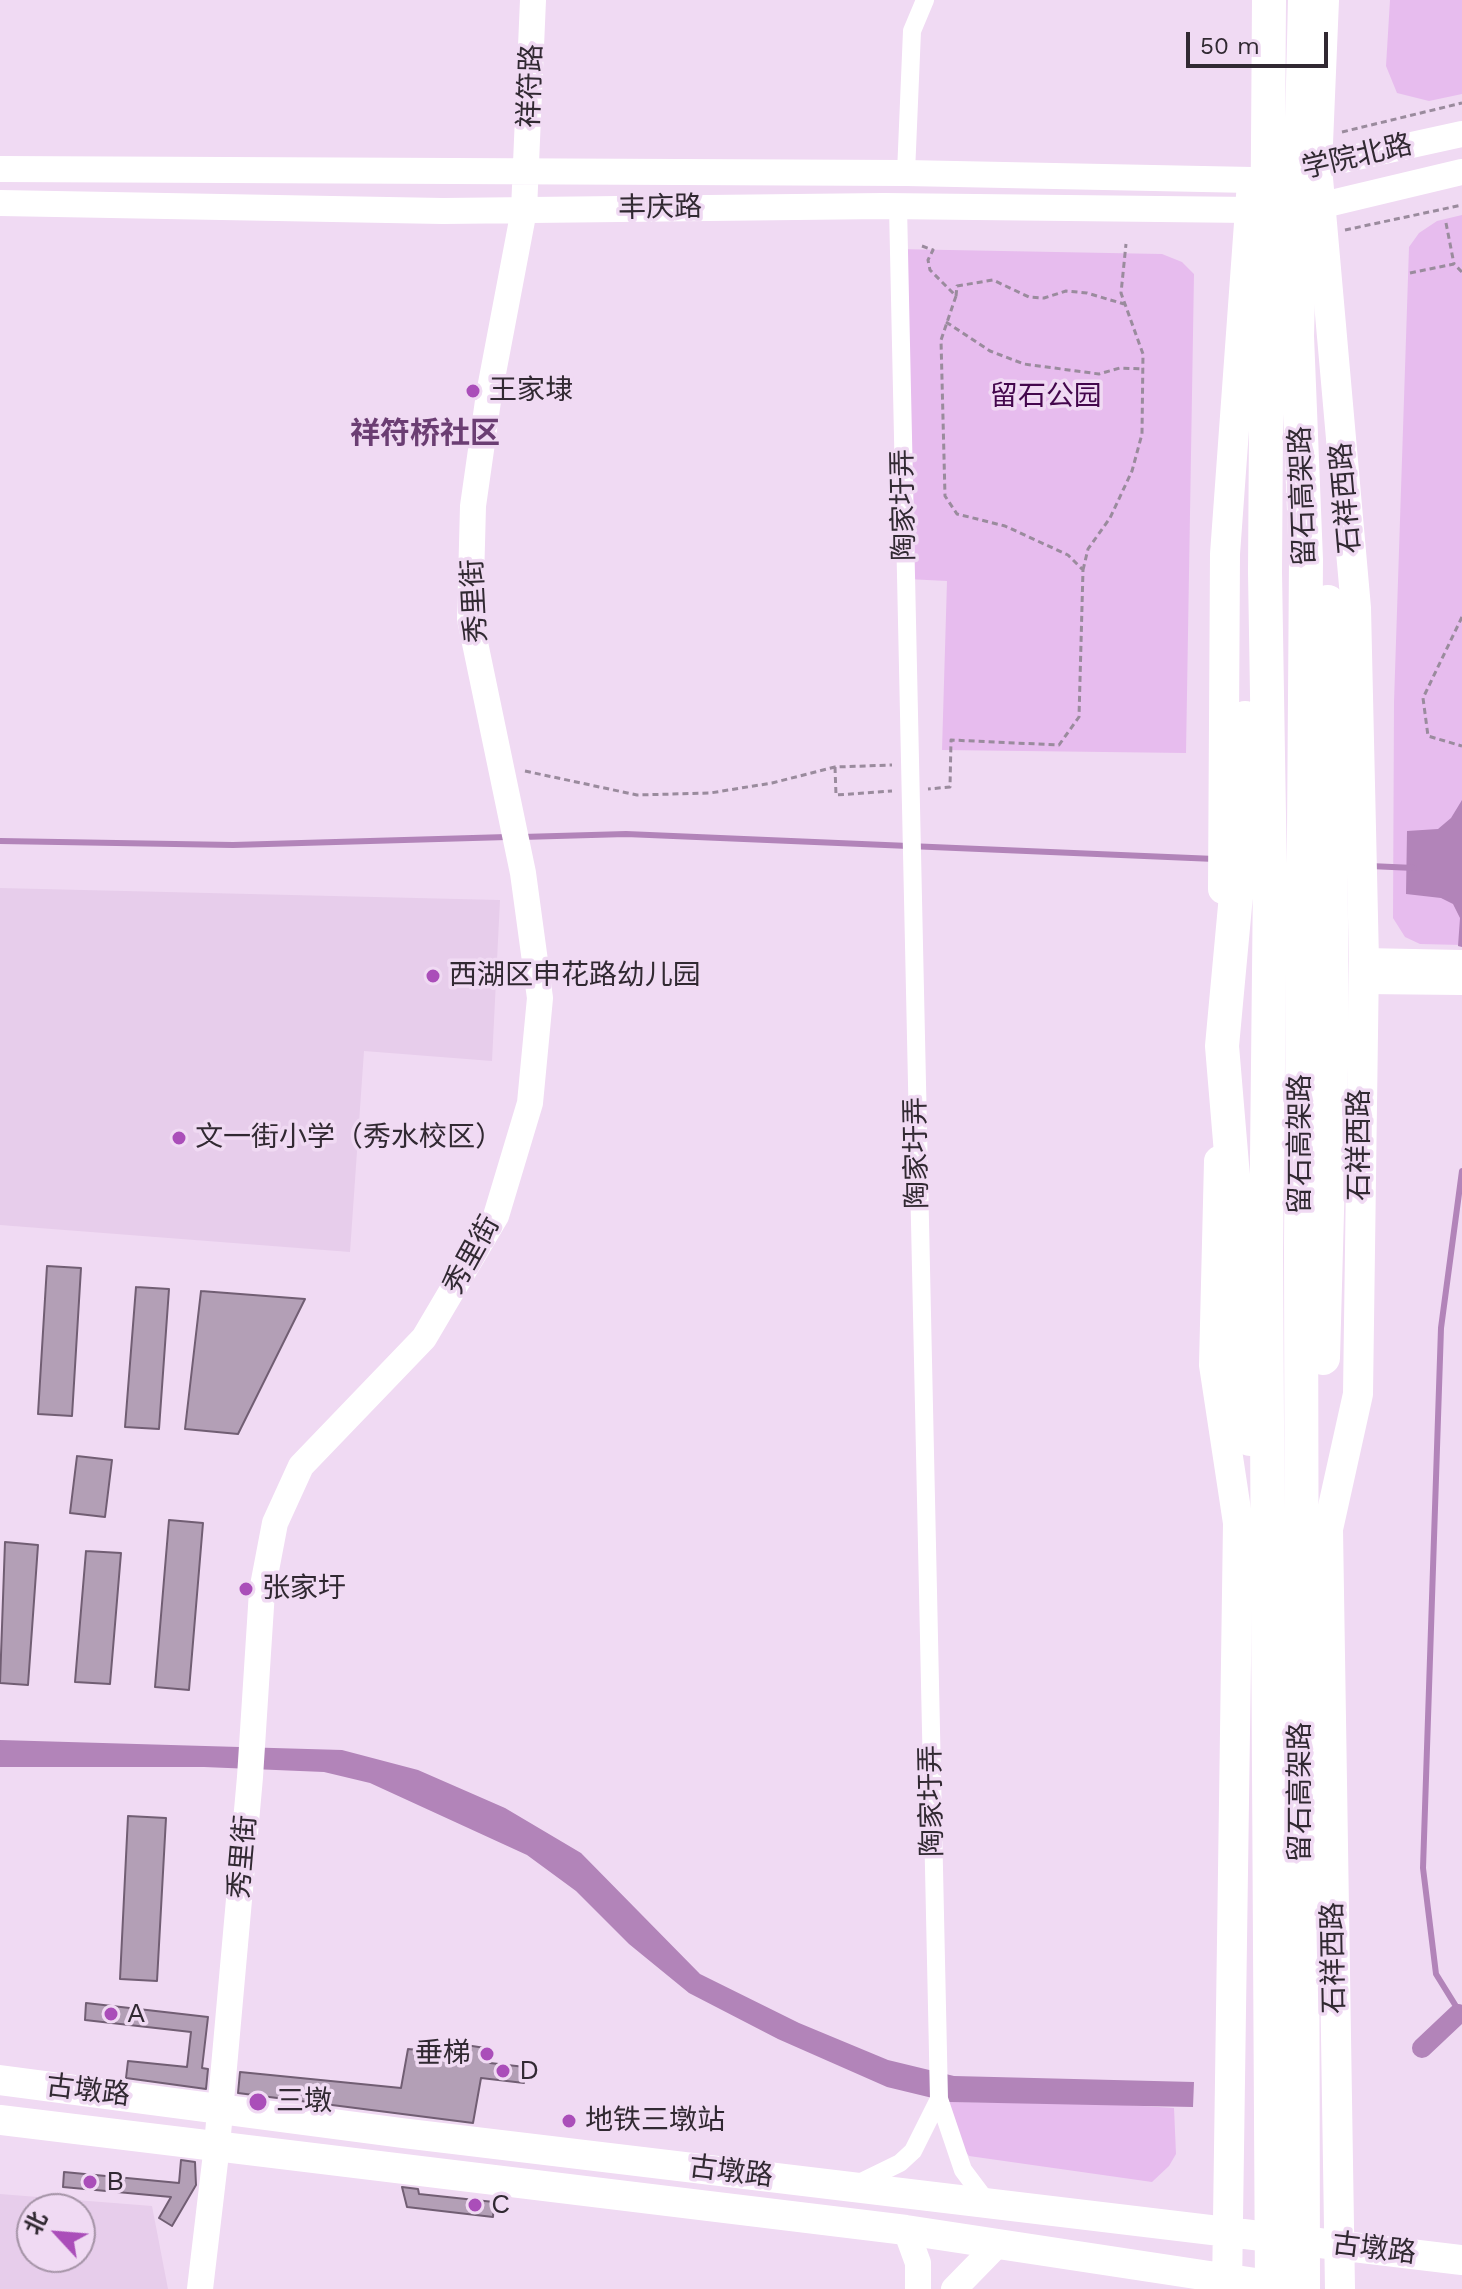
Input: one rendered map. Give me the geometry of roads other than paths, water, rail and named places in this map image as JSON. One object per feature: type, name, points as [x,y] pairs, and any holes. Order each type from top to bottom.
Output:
[{"type":"highway","points":[[1269,0],[1265,354],[1255,559],[1233,821],[1294,876],[1331,945],[1329,1193],[1315,1535]]},
{"type":"highway","points":[[1267,1546],[1242,1389],[1242,1284],[1222,1046],[1294,876],[1343,825],[1297,336],[1305,0]]},
{"type":"highway","name":"留石高架路","points":[[1255,559],[1268,772],[1294,876],[1315,1535],[1303,2289]]},
{"type":"highway","name":"留石高架路","points":[[1272,2289],[1267,1546],[1294,876],[1317,561]]},
{"type":"main road","points":[[1233,821],[1225,554],[1251,210],[1260,0]]},
{"type":"main road","name":"石祥西路","points":[[1324,0],[1318,152],[1321,221],[1356,608],[1343,825]]},
{"type":"main road","name":"石祥西路","points":[[1294,876],[1363,971],[1358,1394],[1315,1535],[1340,2289]]},
{"type":"main road","points":[[1222,1046],[1214,1365],[1238,1523],[1227,2284]]},
{"type":"main road","name":"古墩路","points":[[0,2080],[1462,2260]]},
{"type":"main road","name":"古墩路","points":[[0,2120],[906,2230],[1227,2284],[1295,2289]]},
{"type":"street","name":"祥符路","points":[[528,172],[533,0]]},
{"type":"street","points":[[906,173],[912,31],[925,0]]},
{"type":"street","name":"学院北路","points":[[1252,180],[1318,152],[1462,134]]},
{"type":"street","name":"丰庆路","points":[[0,169],[906,173],[1252,180]]},
{"type":"street","name":"秀里街","points":[[200,2289],[217,2145],[250,1777],[250,1737],[262,1591],[272,1536],[301,1466],[424,1338],[496,1216],[530,1103],[540,998],[523,873],[470,619],[473,506],[528,172]]},
{"type":"street","name":"学院北路","points":[[1321,221],[1462,172]]},
{"type":"street","name":"丰庆路","points":[[0,203],[524,210],[898,206],[1251,210],[1321,221]]},
{"type":"street","name":"陶家圩弄","points":[[898,206],[939,2099],[963,2170],[987,2202]]},
{"type":"street","points":[[1363,971],[1462,963]]},
{"type":"street","points":[[1363,971],[1462,982]]},
{"type":"street","name":"陶家圩弄","points":[[851,2186],[900,2163],[913,2151],[939,2099]]},
{"type":"street","points":[[906,2230],[918,2263],[918,2289]]},
{"type":"street","points":[[954,2289],[997,2245]]},
{"type":"waterway","points":[[522,837],[626,834],[1215,859]]},
{"type":"waterway","points":[[0,841],[233,845],[507,837]]},
{"type":"waterway","points":[[1370,866],[1414,868]]},
{"type":"waterway","points":[[1462,1171],[1441,1328],[1423,1868],[1436,1974],[1462,2016]]},
{"type":"waterway","points":[[1422,2048],[1458,2014]]},
{"type":"place","name":"王家埭","points":[[473,391]]},
{"type":"place","name":"西湖区申花路幼儿园","points":[[433,976]]},
{"type":"place","name":"文一街小学（秀水校区）","points":[[179,1138]]},
{"type":"place","name":"张家圩","points":[[246,1589]]},
{"type":"place","name":"A","points":[[111,2014]]},
{"type":"place","name":"垂梯","points":[[487,2054]]},
{"type":"place","name":"D","points":[[503,2071]]},
{"type":"place","name":"三墩","points":[[258,2102]]},
{"type":"place","name":"地铁三墩站","points":[[569,2121]]},
{"type":"place","name":"B","points":[[90,2182]]},
{"type":"place","name":"C","points":[[475,2205]]},
{"type":"district","name":"祥符桥社区","points":[[425,434]]},
{"type":"park label","name":"留石公园","points":[[1046,397]]}]
